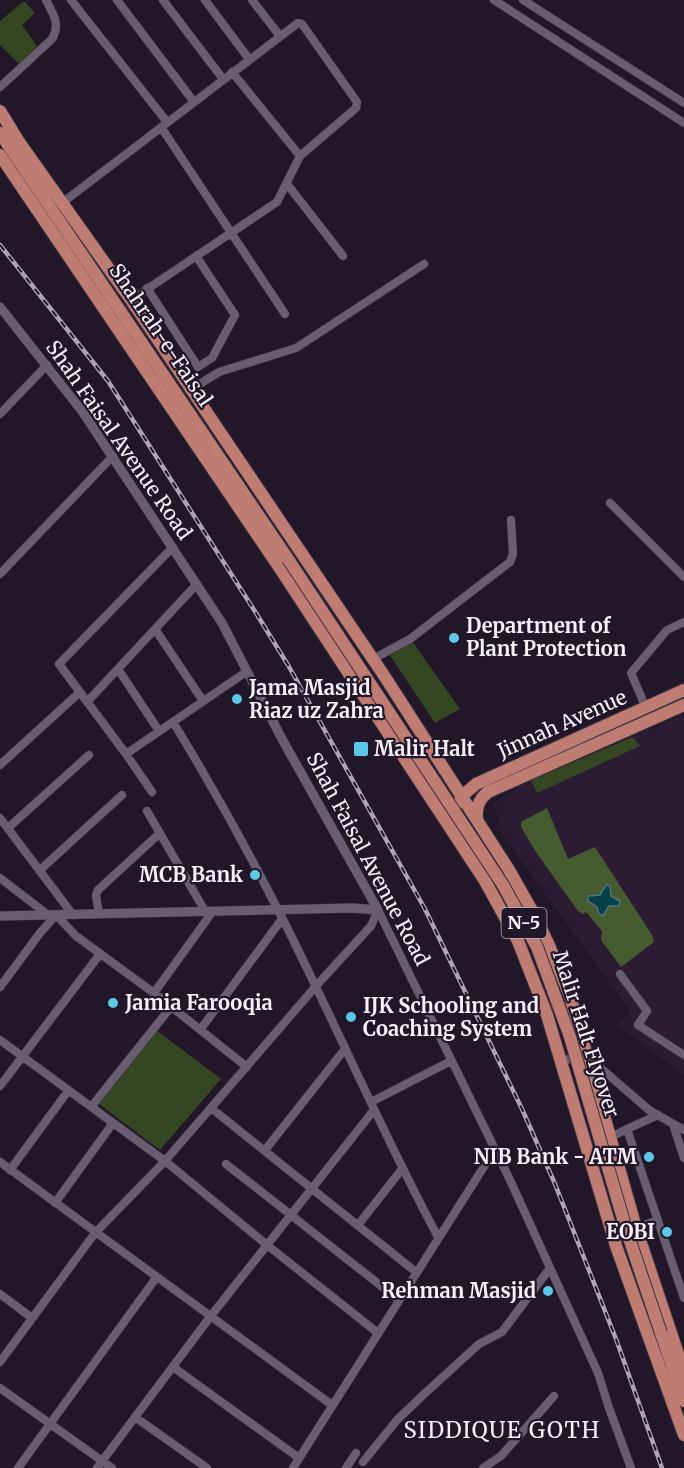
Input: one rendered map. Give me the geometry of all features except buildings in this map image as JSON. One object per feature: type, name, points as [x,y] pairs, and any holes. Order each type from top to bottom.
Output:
[{"type":"highway","points":[[0,111],[19,142],[131,300],[373,659],[509,870],[535,916],[568,991],[636,1228],[678,1354],[684,1386]]},
{"type":"highway","name":"Shahrah-e-Faisal","points":[[0,133],[284,563]]},
{"type":"highway","points":[[19,142],[25,169]]},
{"type":"highway","name":"Shahrah-e-Faisal","points":[[0,155],[284,563]]},
{"type":"highway","name":"Malir Halt Flyover","points":[[284,563],[407,764],[485,881],[518,940],[540,996],[616,1246],[684,1435]]},
{"type":"highway","name":"Malir Halt Flyover","points":[[284,563],[498,876],[537,947],[570,1037],[626,1229],[684,1401]]},
{"type":"highway","name":"Jinnah Avenue","points":[[477,820],[478,804],[488,792],[652,709],[684,690]]},
{"type":"highway","name":"Jinnah Avenue","points":[[462,796],[485,779],[652,709],[684,705]]},
{"type":"highway","points":[[407,764],[420,762],[431,750]]},
{"type":"highway","points":[[455,835],[458,808],[462,796]]},
{"type":"highway","points":[[540,996],[550,1004],[556,1005],[564,999],[568,991]]},
{"type":"street","points":[[0,87],[52,39],[56,32],[56,19],[46,0]]},
{"type":"street","points":[[71,0],[164,125],[285,314]]},
{"type":"street","points":[[117,0],[194,102]]},
{"type":"street","points":[[163,0],[223,79]]},
{"type":"street","points":[[205,0],[249,59]]},
{"type":"street","points":[[252,0],[280,36]]},
{"type":"street","points":[[494,0],[684,123]]},
{"type":"street","points":[[524,0],[684,103]]},
{"type":"street","points":[[62,203],[294,25],[302,24],[358,105],[300,156],[277,202],[131,300]]},
{"type":"street","points":[[586,59],[595,46]]},
{"type":"street","points":[[232,72],[300,156]]},
{"type":"street","points":[[287,184],[343,256]]},
{"type":"street","points":[[147,288],[198,367],[212,358],[235,315],[196,256]]},
{"type":"street","points":[[190,390],[219,372],[296,348],[424,264]]},
{"type":"street","name":"Shah Faisal Avenue Road","points":[[0,307],[47,365],[113,456],[222,623],[246,672],[378,910],[494,1147],[598,1373],[631,1468]]},
{"type":"street","points":[[0,414],[47,365]]},
{"type":"street","points":[[0,574],[113,456]]},
{"type":"street","points":[[610,503],[684,576]]},
{"type":"street","points":[[373,659],[410,639],[510,562],[513,554],[511,520]]},
{"type":"street","points":[[152,792],[126,753],[59,664],[173,547]]},
{"type":"street","points":[[87,702],[197,585]]},
{"type":"street","points":[[652,709],[631,672],[667,630],[684,622]]},
{"type":"street","points":[[155,629],[203,701]]},
{"type":"street","points":[[118,669],[159,731]]},
{"type":"street","points":[[126,753],[246,672]]},
{"type":"street","points":[[0,765],[80,692]]},
{"type":"street","points":[[173,722],[277,909],[402,1169],[438,1237]]},
{"type":"street","points":[[73,915],[40,870],[3,826],[89,755]]},
{"type":"street","points":[[40,870],[122,795]]},
{"type":"street","points":[[147,812],[209,911]]},
{"type":"street","points":[[99,914],[96,894],[98,890],[160,833]]},
{"type":"street","points":[[0,878],[154,993],[247,1067]]},
{"type":"street","points":[[0,916],[277,909],[378,910],[371,926],[316,986],[165,1161],[95,1233],[0,1362]]},
{"type":"street","points":[[154,993],[209,911]]},
{"type":"street","points":[[0,987],[52,915]]},
{"type":"street","points":[[200,1029],[282,919]]},
{"type":"street","points":[[0,1086],[100,954]]},
{"type":"street","points":[[620,974],[647,1011],[638,1025],[684,1055]]},
{"type":"street","points":[[90,1107],[171,1007]]},
{"type":"street","points":[[0,1040],[165,1161],[378,1333]]},
{"type":"street","points":[[265,1150],[345,1049]]},
{"type":"street","points":[[560,1060],[589,1058],[649,1110],[684,1130]]},
{"type":"street","points":[[99,1465],[373,1106],[451,1061]]},
{"type":"street","points":[[10,1170],[68,1091]]},
{"type":"street","points":[[211,1108],[416,1272]]},
{"type":"street","points":[[611,1137],[658,1115]]},
{"type":"street","points":[[55,1203],[113,1124]]},
{"type":"street","points":[[672,1124],[684,1158]]},
{"type":"street","points":[[627,1130],[684,1298]]},
{"type":"street","points":[[293,1468],[485,1165],[494,1147]]},
{"type":"street","points":[[0,1162],[332,1405]]},
{"type":"street","points":[[226,1164],[399,1300]]},
{"type":"street","points":[[358,1225],[402,1169]]},
{"type":"street","points":[[636,1228],[658,1220]]},
{"type":"street","points":[[363,1462],[397,1420],[422,1396],[479,1344],[502,1332],[550,1268]]},
{"type":"street","points":[[18,1468],[156,1278]]},
{"type":"street","points":[[0,1294],[32,1318]]},
{"type":"street","points":[[173,1367],[299,1458]]},
{"type":"street","points":[[0,1388],[50,1424],[99,1465],[112,1468]]},
{"type":"street","points":[[483,1468],[501,1456],[554,1396]]},
{"type":"street","points":[[135,1417],[207,1468]]},
{"type":"street","points":[[346,1468],[356,1453]]},
{"type":"shaded area","points":[[24,1],[35,13],[22,25],[37,46],[19,64],[0,45],[0,21]]},
{"type":"shaded area","points":[[412,641],[460,709],[435,723],[389,654]]},
{"type":"shaded area","points":[[684,715],[684,1075],[617,1025],[631,1012],[497,827],[500,819],[491,805],[530,779]]},
{"type":"shaded area","points":[[633,737],[640,746],[537,793],[531,780]]},
{"type":"shaded area","points":[[547,808],[568,859],[595,847],[652,935],[654,942],[621,967],[601,940],[602,931],[586,912],[583,914],[578,911],[521,827],[521,822]]},
{"type":"shaded area","points":[[606,885],[610,886],[611,896],[620,901],[619,906],[609,906],[603,916],[599,914],[597,907],[588,901],[588,896],[600,895]]},
{"type":"shaded area","points":[[156,1030],[221,1079],[160,1150],[95,1101]]},
{"type":"railway","points":[[0,245],[108,381],[288,665],[425,909],[522,1109],[555,1184],[616,1339],[662,1468]]},
{"type":"place","name":"Department of Plant Protection","points":[[454,638]]},
{"type":"place","name":"Jama Masjid Riaz uz Zahra","points":[[237,699]]},
{"type":"place","name":"Malir Halt","points":[[361,749]]},
{"type":"place","name":"MCB Bank","points":[[255,875]]},
{"type":"place","name":"Jamia Farooqia","points":[[113,1003]]},
{"type":"place","name":"IJK Schooling and Coaching System","points":[[351,1017]]},
{"type":"place","name":"NIB Bank - ATM","points":[[649,1157]]},
{"type":"place","name":"EOBI","points":[[667,1232]]},
{"type":"place","name":"Rehman Masjid","points":[[548,1291]]},
{"type":"district","name":"SIDDIQUE GOTH","points":[[502,1430]]}]
